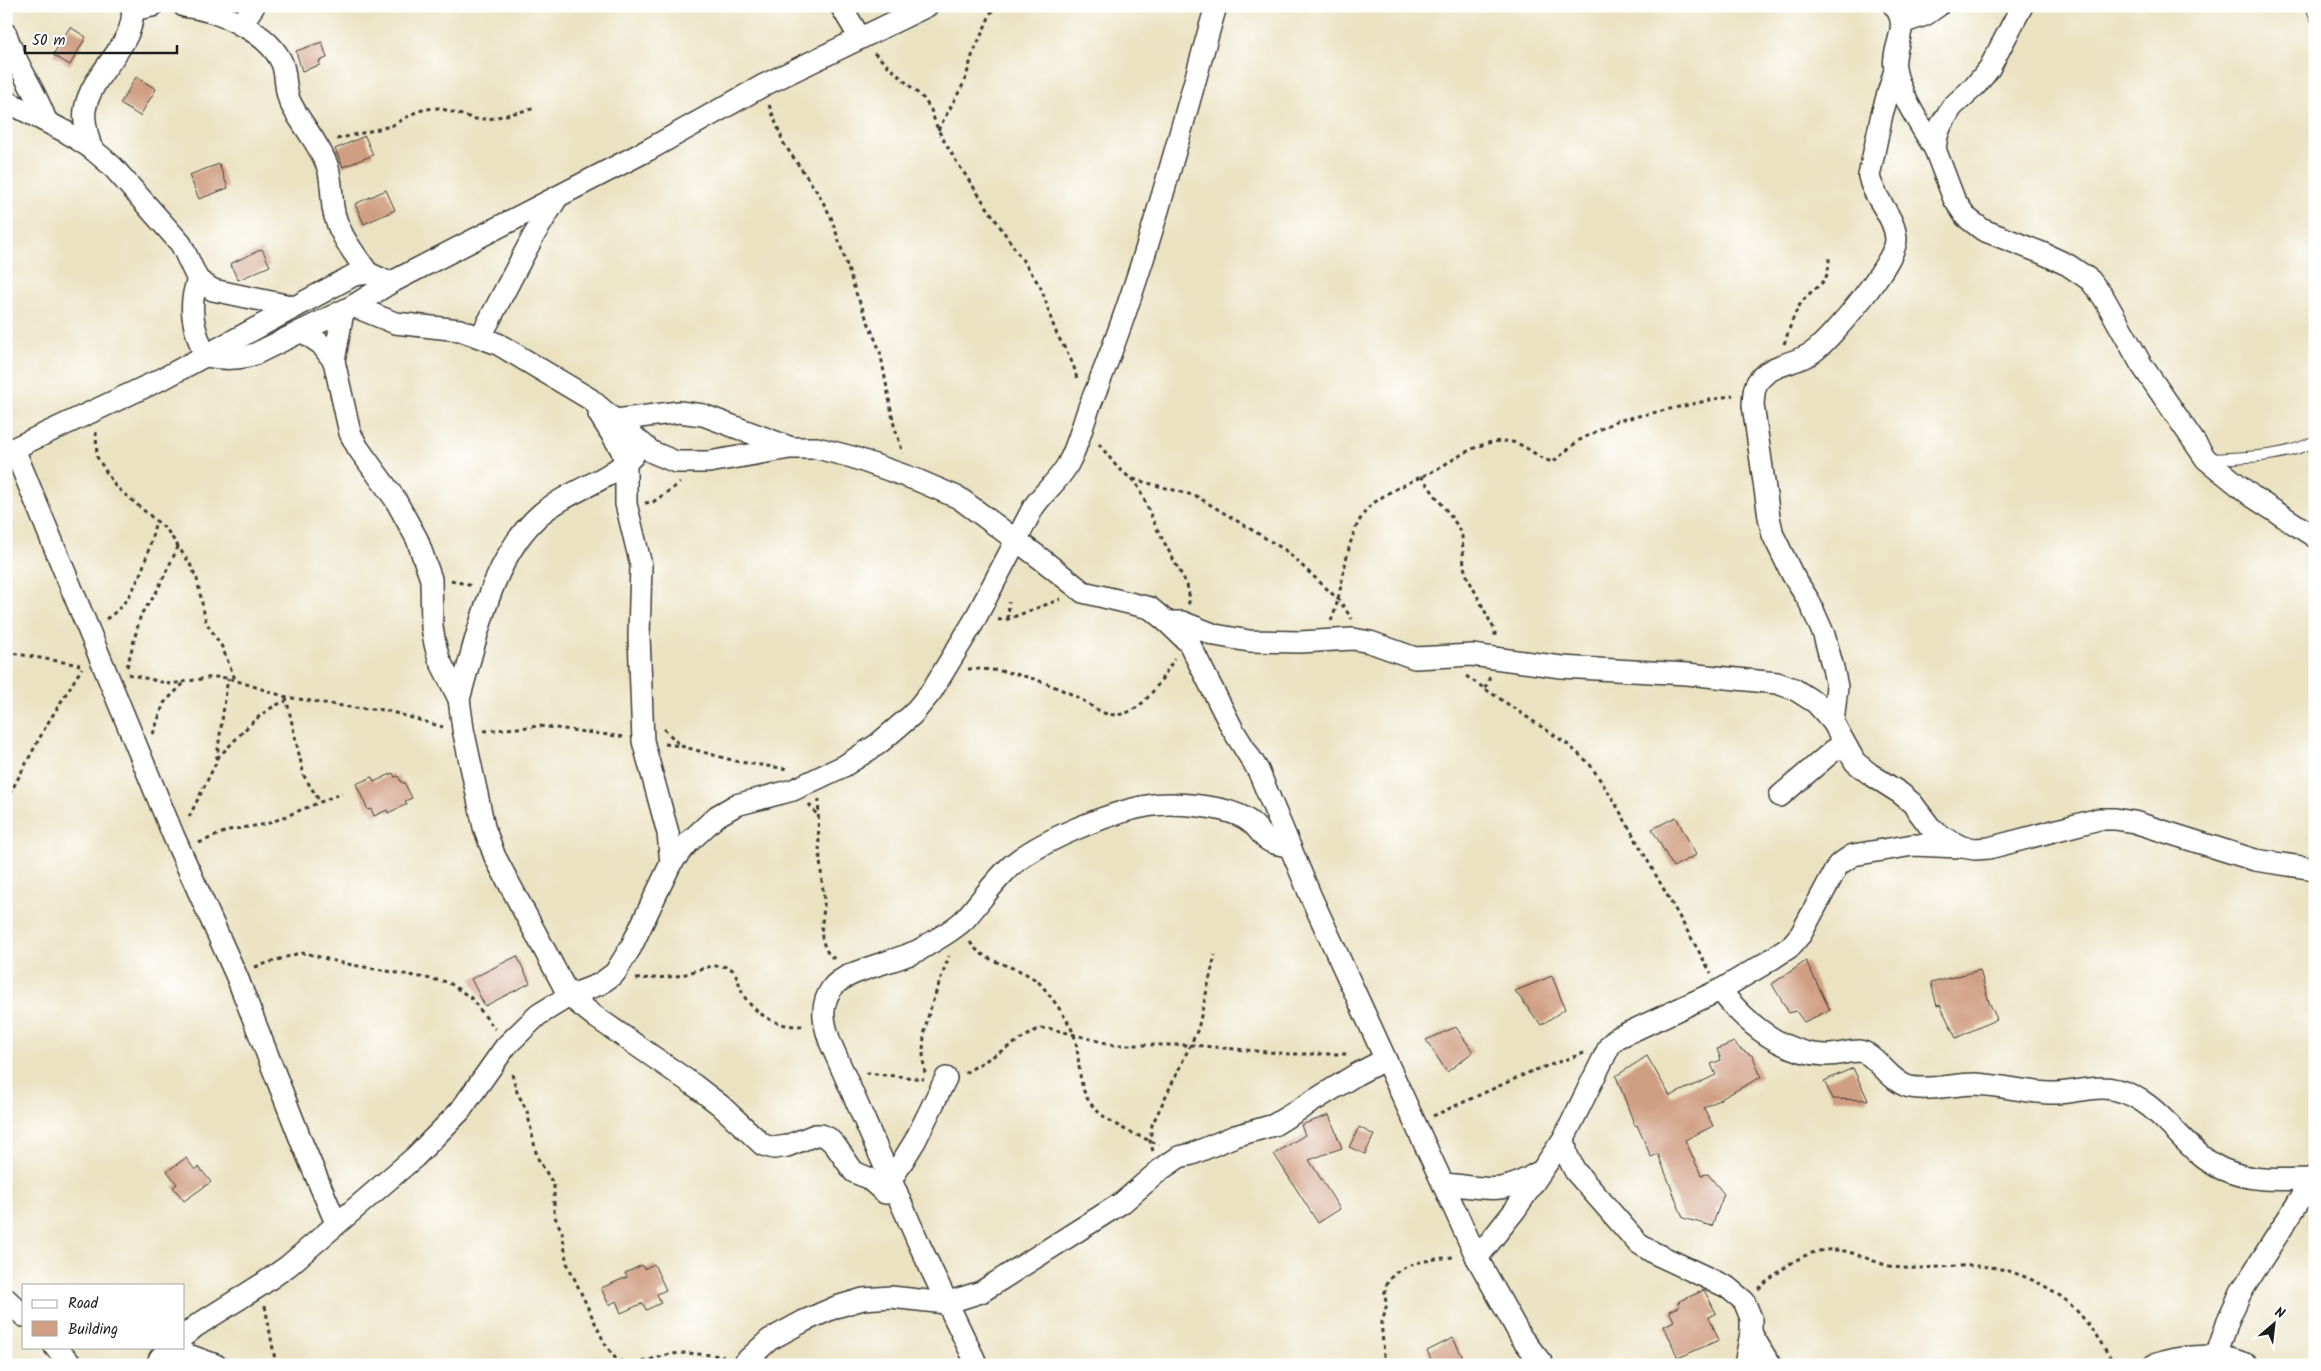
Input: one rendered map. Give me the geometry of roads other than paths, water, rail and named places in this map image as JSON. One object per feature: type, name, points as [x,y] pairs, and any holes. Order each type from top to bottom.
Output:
[{"type":"street","points":[[184,6],[215,14],[240,25],[266,40],[275,49],[283,65],[290,102],[317,143],[328,167],[333,207],[338,228],[368,273],[390,283]]},
{"type":"street","points":[[240,25],[254,6]]},
{"type":"street","points":[[841,6],[860,38]]},
{"type":"street","points":[[205,356],[225,360],[239,359],[254,354],[348,309],[390,283],[557,198],[764,85],[927,6]]},
{"type":"street","points":[[185,1338],[230,1303],[288,1266],[415,1157],[460,1112],[506,1046],[538,1015],[569,996],[608,979],[619,968],[631,947],[671,863],[689,842],[717,816],[736,805],[794,790],[862,755],[893,732],[926,697],[973,623],[1038,499],[1068,465],[1130,300],[1171,168],[1216,6]]},
{"type":"street","points":[[1833,722],[1837,686],[1824,635],[1809,601],[1779,548],[1769,517],[1753,405],[1754,389],[1760,379],[1775,368],[1812,353],[1826,340],[1863,296],[1892,254],[1896,237],[1890,221],[1871,185],[1869,176],[1880,122],[1895,70],[1898,15],[1925,15],[1938,6]]},
{"type":"street","points":[[1935,149],[1941,124],[1952,107],[1989,69],[2022,6]]},
{"type":"street","points":[[91,148],[85,112],[88,98],[93,84],[126,39],[139,8]]},
{"type":"street","points":[[6,34],[46,120]]},
{"type":"street","points":[[1895,70],[1913,112],[1935,149],[1954,199],[1966,217],[1983,230],[2068,265],[2090,280],[2104,298],[2141,364],[2206,459],[2253,497],[2315,537]]},
{"type":"street","points":[[6,101],[46,120],[91,148],[112,166],[181,244],[198,280],[213,290],[295,306]]},
{"type":"street","points":[[481,336],[534,235],[557,198]]},
{"type":"street","points":[[336,1223],[302,1143],[280,1082],[237,977],[178,846],[91,635],[10,450],[205,356],[354,275],[368,273]]},
{"type":"street","points":[[198,280],[194,290],[191,312],[196,336],[205,356]]},
{"type":"street","points":[[348,309],[395,323],[460,330],[481,336],[498,344],[590,399],[644,445],[663,458],[688,463],[708,462],[790,448],[817,448],[852,457],[917,480],[959,498],[1083,592],[1150,608],[1174,622],[1216,635],[1249,640],[1353,639],[1370,642],[1415,658],[1455,654],[1493,657],[1561,667],[1687,674],[1777,683],[1794,689],[1816,703],[1833,722],[1855,762],[1912,803],[1930,828],[1962,847]]},
{"type":"street","points":[[334,360],[348,309]]},
{"type":"street","points":[[302,331],[321,344],[334,360],[350,433],[358,448],[395,499],[417,539],[431,579],[432,627],[435,644],[440,659],[460,699]]},
{"type":"street","points":[[590,399],[621,450],[626,463],[626,504],[641,565],[639,636],[643,741],[668,833],[671,863]]},
{"type":"street","points":[[616,420],[679,412],[703,415],[790,448]]},
{"type":"street","points":[[644,445],[626,463],[605,478],[560,501],[528,527],[515,545],[497,579],[480,624],[460,699],[463,729],[484,827],[495,858],[569,996],[597,1018],[694,1085],[763,1145],[774,1148],[787,1146],[815,1135],[821,1135],[836,1145],[854,1172],[868,1178],[885,1193],[894,1186],[915,1141],[936,1079]]},
{"type":"street","points":[[1174,622],[1190,643],[1233,730],[1258,770],[1289,846],[1384,1059],[1413,1123],[1444,1184],[1476,1258],[1521,1337],[1543,1365]]},
{"type":"street","points":[[1780,796],[1834,750],[1846,748]]},
{"type":"street","points":[[977,1365],[946,1303],[823,1022],[824,1004],[832,987],[859,971],[913,953],[956,925],[1013,864],[1040,846],[1115,815],[1148,806],[1188,806],[1238,814],[1249,821],[1268,841],[1289,846]]},
{"type":"street","points":[[1476,1258],[1515,1210],[1564,1138],[1610,1045],[1617,1038],[1720,990],[1790,947],[1801,934],[1838,865],[1853,855],[1913,845],[1974,849],[1989,848],[2099,819],[2115,819],[2134,822],[2255,860],[2315,869]]},
{"type":"street","points":[[1720,990],[1738,1013],[1754,1028],[1768,1037],[1789,1046],[1823,1055],[1860,1051],[1867,1054],[1898,1082],[1910,1087],[1974,1084],[2051,1093],[2086,1088],[2117,1090],[2138,1099],[2163,1118],[2204,1157],[2220,1168],[2242,1177],[2274,1181],[2314,1178]]},
{"type":"street","points":[[744,1362],[769,1340],[804,1321],[836,1307],[863,1299],[891,1297],[946,1303],[981,1292],[1123,1202],[1160,1170],[1179,1157],[1192,1154],[1235,1136],[1274,1125],[1384,1059]]},
{"type":"street","points":[[1564,1138],[1567,1155],[1575,1171],[1637,1242],[1654,1253],[1727,1287],[1744,1301],[1752,1318],[1745,1365]]},
{"type":"street","points":[[1444,1184],[1498,1190],[1511,1187],[1540,1171],[1556,1169],[1575,1171]]},
{"type":"street","points":[[2216,1357],[2229,1318],[2241,1292],[2314,1178]]},
{"type":"street","points":[[6,1299],[22,1314]]},
{"type":"street","points":[[1751,1333],[1770,1365]]},
{"type":"street","points":[[56,1348],[72,1365]]},
{"type":"street","points":[[170,1349],[216,1365]]},
{"type":"street","points":[[2154,1365],[2187,1358],[2216,1357],[2240,1361],[2247,1365]]},
{"type":"lane","points":[[2311,6],[2315,17]]},
{"type":"lane","points":[[2206,459],[2281,453],[2315,442]]}]
